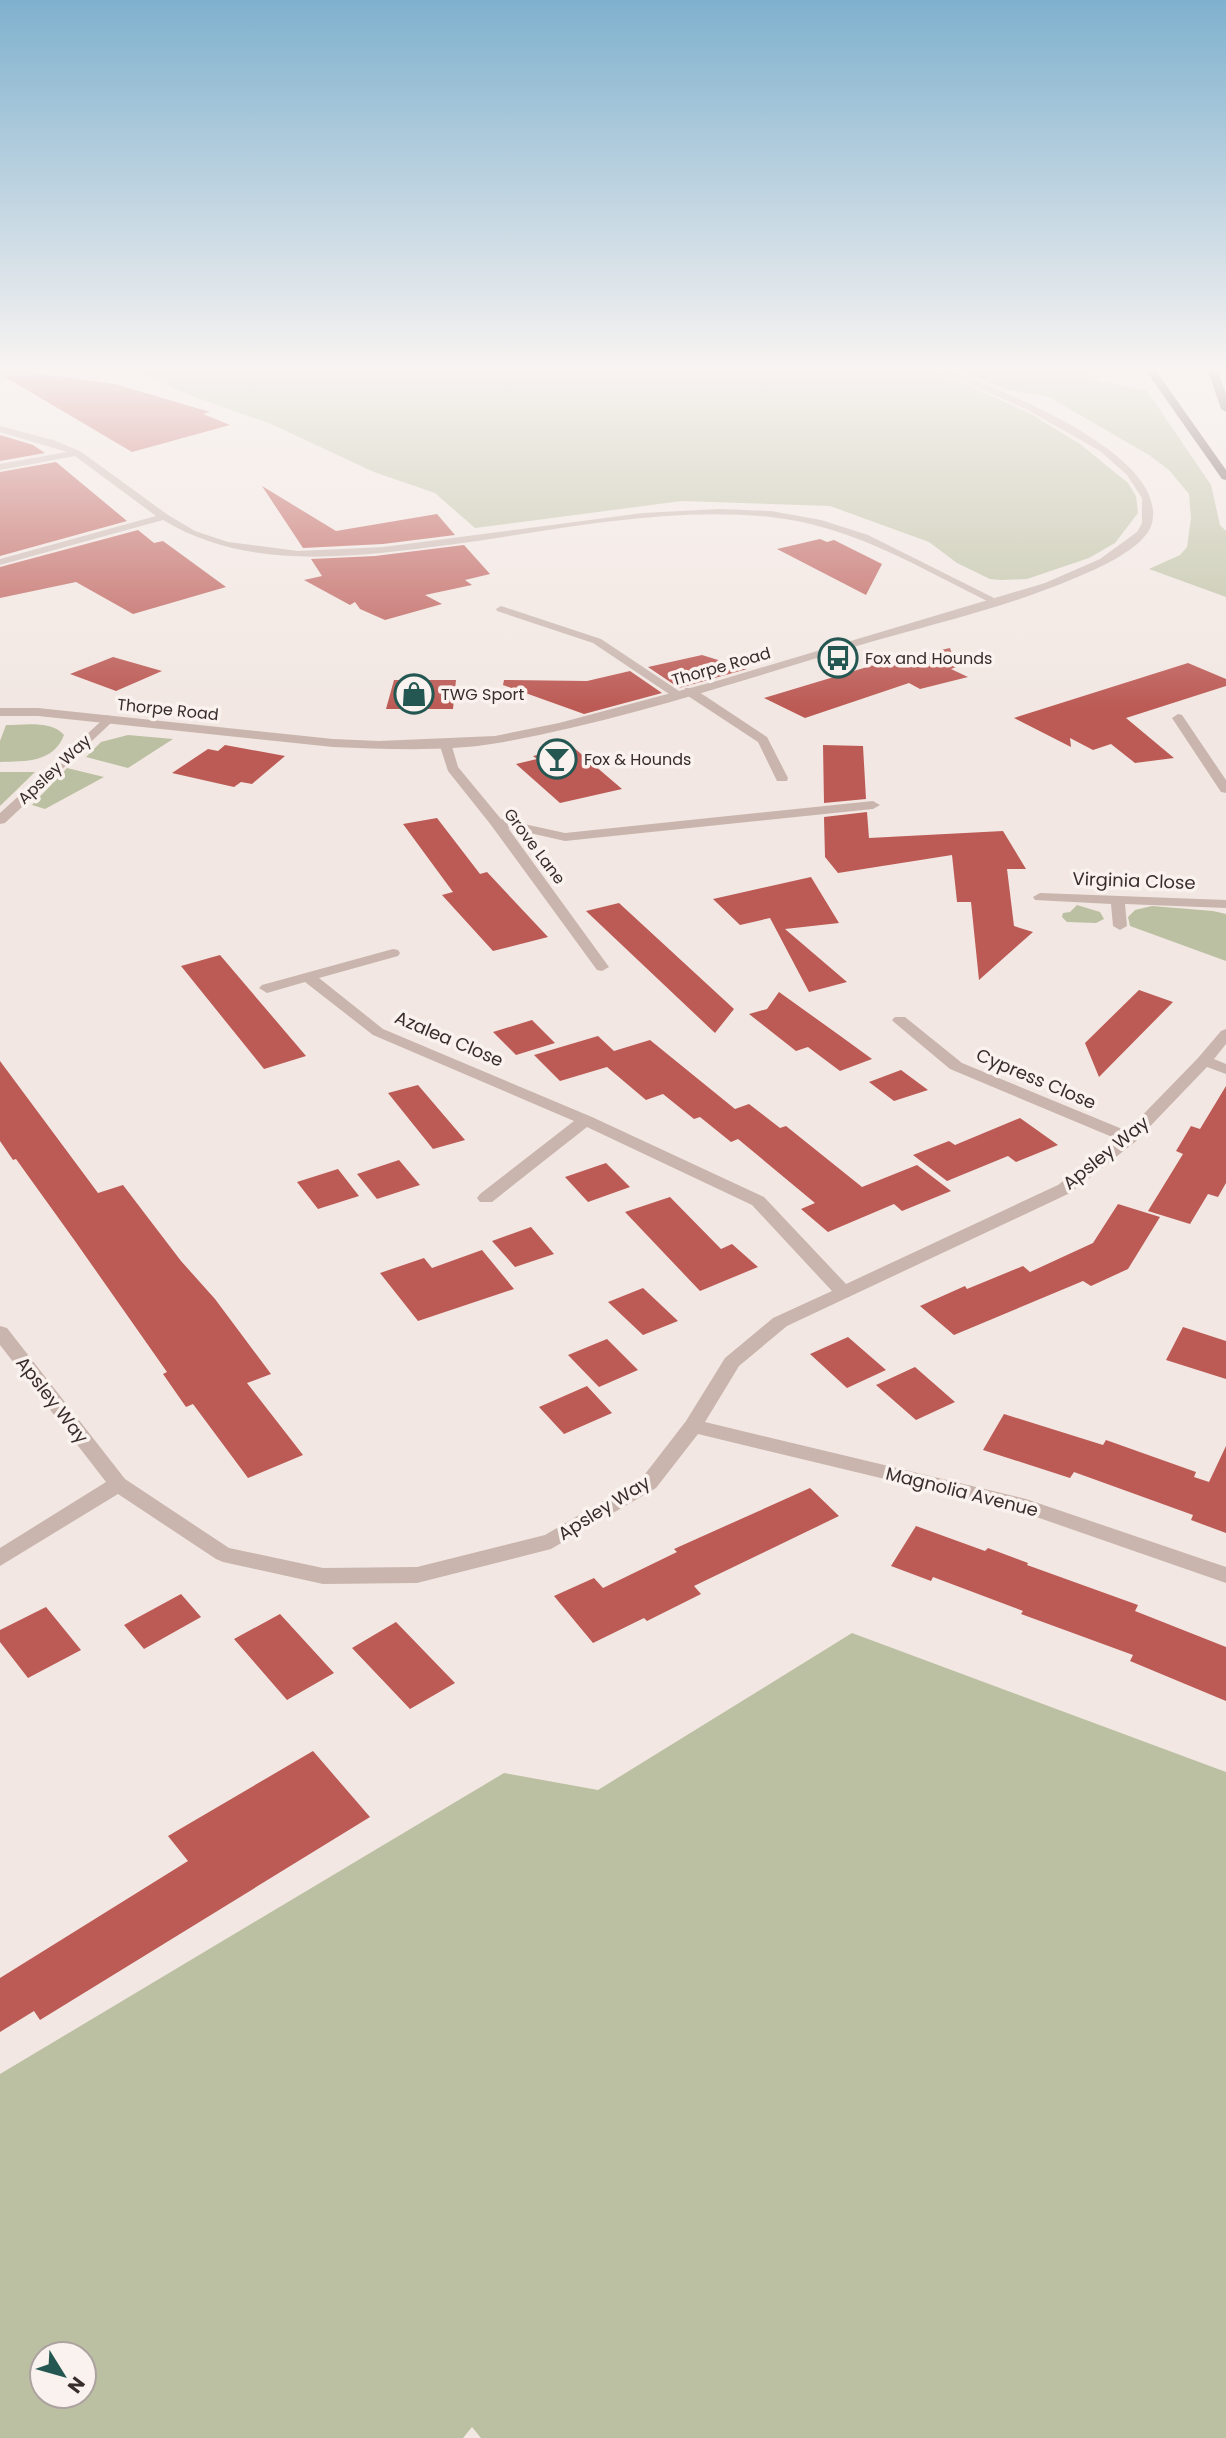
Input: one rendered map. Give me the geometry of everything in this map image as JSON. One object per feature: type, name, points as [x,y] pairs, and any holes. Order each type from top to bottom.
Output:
[{"type":"street","points":[[116,482],[191,533],[226,545],[298,554],[383,550],[693,511],[744,512],[800,519],[842,529],[878,543],[995,601]]},
{"type":"street","name":"Thorpe Road","points":[[0,712],[38,712],[333,743],[379,745],[495,740],[684,693],[1049,585],[1091,568],[1129,544],[1147,523],[1148,498],[1139,482]]},
{"type":"street","points":[[0,562],[164,517]]},
{"type":"street","points":[[501,609],[597,641],[763,740],[782,778]]},
{"type":"street","points":[[1178,718],[1226,789]]},
{"type":"street","name":"Apsley Way","points":[[0,820],[108,719]]},
{"type":"street","name":"Grove Lane","points":[[445,743],[452,768],[496,822],[602,967]]},
{"type":"street","points":[[496,822],[565,837],[873,804]]},
{"type":"street","name":"Virginia Close","points":[[1040,897],[1226,904]]},
{"type":"street","points":[[1118,899],[1120,926]]},
{"type":"street","points":[[267,988],[393,953]]},
{"type":"street","name":"Azalea Close","points":[[308,978],[378,1032],[586,1120],[758,1201],[843,1292]]},
{"type":"street","name":"Cypress Close","points":[[900,1020],[956,1066],[1129,1139]]},
{"type":"street","name":"Apsley Way","points":[[0,1332],[118,1484],[223,1554],[323,1576],[416,1575],[551,1541],[649,1483],[693,1426],[732,1362],[780,1322],[1064,1189],[1129,1139],[1205,1061],[1226,1034]]},
{"type":"street","points":[[1205,1061],[1226,1069]]},
{"type":"street","points":[[486,1198],[586,1120]]},
{"type":"street","name":"Magnolia Avenue","points":[[693,1426],[1026,1506],[1226,1575]]},
{"type":"street","points":[[0,1558],[118,1484]]},
{"type":"green space","points":[[402,482],[1126,482],[1136,496],[1138,513],[1115,543],[1089,558],[1027,579],[1001,580],[990,579],[957,563],[929,542],[830,506],[682,501],[475,528],[435,493]]},
{"type":"green space","points":[[1179,482],[1209,482],[1211,485],[1220,525],[1226,531],[1226,597],[1149,569],[1180,555],[1187,547],[1191,518],[1189,494]]},
{"type":"green space","points":[[6,725],[45,725],[64,735],[46,756],[0,762],[0,741]]},
{"type":"green space","points":[[128,735],[173,739],[128,768],[86,757],[101,742]]},
{"type":"green space","points":[[67,768],[104,777],[45,809],[32,805]]},
{"type":"green space","points":[[0,772],[35,772],[0,806]]},
{"type":"green space","points":[[1077,905],[1100,912],[1104,919],[1096,923],[1067,922],[1062,917],[1063,913],[1070,912]]},
{"type":"green space","points":[[1152,906],[1226,914],[1226,961],[1130,926],[1128,917],[1135,910]]},
{"type":"green space","points":[[852,1633],[1226,1772],[1226,2438],[481,2438],[472,2427],[463,2438],[0,2438],[0,2074],[504,1773],[598,1790]]},
{"type":"building","points":[[0,482],[80,482],[127,521],[0,556]]},
{"type":"building","points":[[262,486],[336,531],[437,514],[455,535],[383,544],[303,548]]},
{"type":"building","points":[[138,530],[154,543],[163,541],[226,587],[133,614],[76,582],[0,598],[0,567]]},
{"type":"building","points":[[820,539],[827,542],[834,540],[882,564],[866,595],[777,549]]},
{"type":"building","points":[[464,545],[490,574],[465,580],[472,585],[425,595],[442,604],[385,620],[360,609],[355,602],[350,605],[304,580],[322,576],[311,559],[375,556]]},
{"type":"building","points":[[950,648],[956,667],[951,669],[968,677],[920,689],[909,683],[805,718],[764,698],[877,664]]},
{"type":"building","points":[[702,655],[747,669],[679,688],[648,667]]},
{"type":"building","points":[[113,657],[162,671],[116,691],[70,674]]},
{"type":"building","points":[[1188,663],[1226,679],[1226,686],[1126,718],[1174,758],[1135,763],[1111,744],[1093,750],[1070,738],[1071,747],[1014,718]]},
{"type":"building","points":[[630,671],[662,693],[584,714],[503,685],[504,680],[587,681]]},
{"type":"building","points":[[394,680],[456,680],[453,709],[386,709]]},
{"type":"building","points":[[225,745],[285,756],[252,784],[241,782],[234,787],[172,773],[208,749],[218,751]]},
{"type":"building","points":[[823,745],[863,746],[866,799],[824,803]]},
{"type":"building","points":[[573,747],[622,789],[560,803],[516,764],[537,759],[533,756]]},
{"type":"building","points":[[867,812],[869,838],[1003,831],[1026,869],[1007,869],[1014,926],[1033,932],[979,980],[971,902],[957,902],[952,855],[838,873],[825,857],[824,817]]},
{"type":"building","points":[[437,818],[480,874],[487,872],[548,937],[493,951],[442,895],[453,892],[403,824]]},
{"type":"building","points":[[811,877],[839,923],[785,929],[847,982],[809,992],[770,918],[740,925],[713,899]]},
{"type":"building","points":[[619,903],[734,1009],[715,1033],[586,911]]},
{"type":"building","points":[[220,955],[306,1056],[264,1069],[181,966]]},
{"type":"building","points":[[1139,990],[1173,1002],[1099,1077],[1085,1043]]},
{"type":"building","points":[[779,992],[872,1059],[840,1071],[808,1047],[796,1051],[749,1014],[767,1009]]},
{"type":"building","points":[[532,1020],[555,1043],[516,1055],[493,1032]]},
{"type":"building","points":[[598,1036],[614,1051],[650,1040],[735,1109],[749,1104],[780,1128],[786,1126],[862,1187],[917,1165],[951,1191],[902,1211],[894,1204],[828,1232],[801,1209],[815,1203],[738,1139],[731,1142],[700,1117],[694,1119],[663,1094],[646,1100],[607,1067],[560,1081],[534,1055]]},
{"type":"building","points":[[0,1061],[98,1193],[123,1185],[181,1261],[215,1299],[271,1374],[247,1383],[303,1455],[248,1478],[193,1404],[186,1407],[163,1374],[167,1372],[16,1159],[13,1160],[0,1141]]},
{"type":"building","points":[[901,1070],[928,1090],[894,1101],[869,1082]]},
{"type":"building","points":[[418,1085],[465,1140],[433,1149],[388,1093]]},
{"type":"building","points":[[1226,1086],[1226,1183],[1218,1197],[1208,1194],[1190,1224],[1148,1211],[1183,1154],[1176,1151],[1191,1126],[1200,1129]]},
{"type":"building","points":[[1020,1118],[1058,1145],[1016,1162],[1008,1156],[947,1181],[913,1155],[949,1141],[955,1145]]},
{"type":"building","points":[[399,1160],[420,1185],[377,1199],[357,1174]]},
{"type":"building","points":[[606,1163],[630,1187],[588,1202],[565,1177]]},
{"type":"building","points":[[338,1169],[359,1196],[318,1209],[297,1182]]},
{"type":"building","points":[[670,1197],[721,1249],[732,1244],[758,1267],[700,1291],[625,1212]]},
{"type":"building","points":[[1118,1204],[1160,1217],[1128,1269],[1091,1286],[1083,1281],[954,1335],[920,1306],[965,1286],[967,1289],[1023,1266],[1030,1272],[1093,1243]]},
{"type":"building","points":[[531,1227],[554,1254],[515,1267],[492,1241]]},
{"type":"building","points":[[482,1250],[514,1289],[418,1321],[380,1273],[424,1258],[432,1268]]},
{"type":"building","points":[[643,1288],[678,1321],[643,1335],[608,1302]]},
{"type":"building","points":[[1183,1327],[1226,1341],[1226,1379],[1166,1360]]},
{"type":"building","points":[[848,1337],[886,1370],[847,1388],[810,1354]]},
{"type":"building","points":[[607,1339],[638,1370],[599,1387],[568,1355]]},
{"type":"building","points":[[915,1367],[955,1402],[916,1420],[876,1385]]},
{"type":"building","points":[[587,1386],[612,1413],[564,1434],[539,1407]]},
{"type":"building","points":[[1004,1414],[1103,1445],[1106,1440],[1196,1472],[1194,1477],[1209,1482],[1226,1446],[1226,1533],[1191,1520],[1193,1515],[1074,1472],[1070,1478],[983,1450]]},
{"type":"building","points":[[810,1488],[839,1516],[694,1586],[701,1594],[647,1621],[644,1618],[593,1643],[554,1596],[594,1578],[603,1588],[677,1552],[674,1549]]},
{"type":"building","points":[[916,1526],[985,1551],[988,1548],[1138,1605],[1135,1611],[1226,1647],[1226,1701],[1130,1661],[1133,1655],[1021,1614],[1023,1611],[933,1577],[931,1581],[891,1566]]},
{"type":"building","points":[[181,1594],[201,1617],[144,1649],[124,1625]]},
{"type":"building","points":[[46,1607],[81,1650],[28,1678],[0,1642],[0,1630]]},
{"type":"building","points":[[280,1614],[334,1673],[287,1700],[234,1639]]},
{"type":"building","points":[[396,1622],[455,1683],[410,1709],[352,1648]]},
{"type":"building","points":[[313,1751],[370,1817],[40,2020],[34,2011],[0,2032],[0,1978],[188,1861],[168,1836]]},
{"type":"place","name":"Fox and Hounds","points":[[838,658]]},
{"type":"place","name":"TWG Sport","points":[[414,694]]},
{"type":"place","name":"Fox & Hounds","points":[[557,759]]}]
